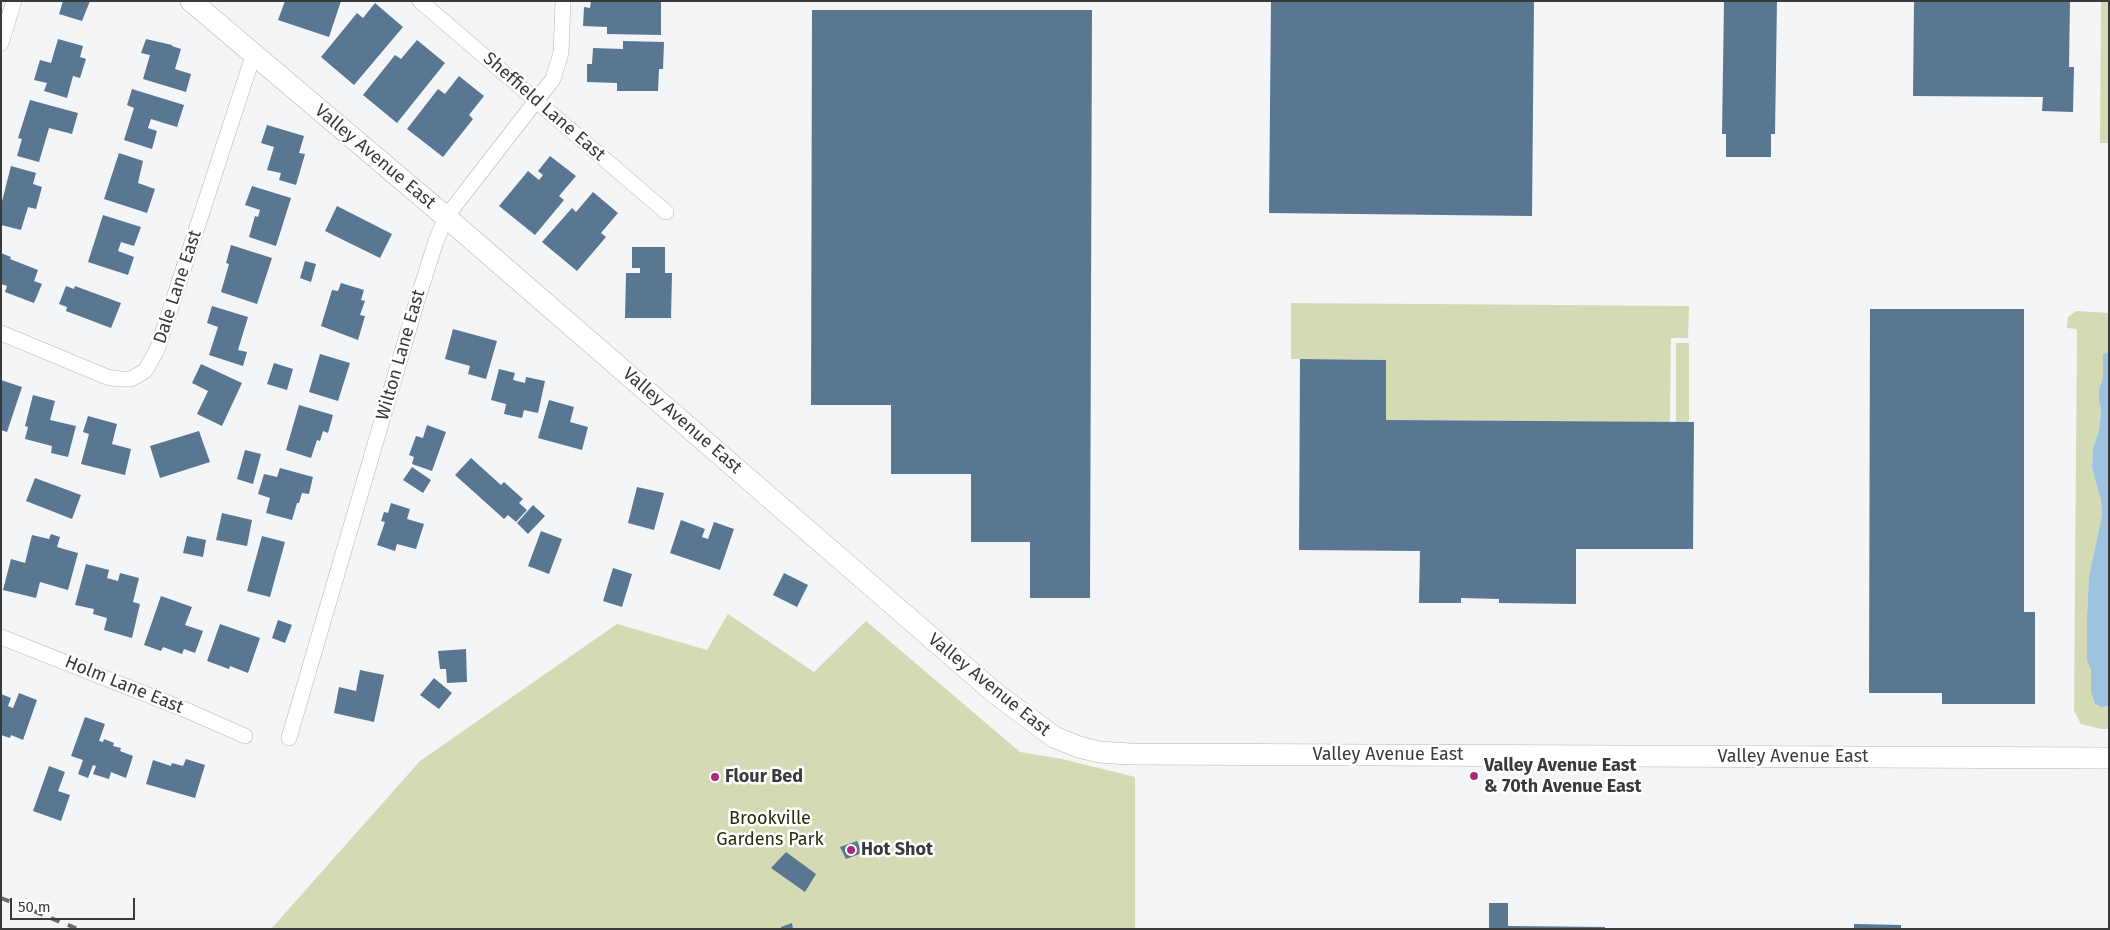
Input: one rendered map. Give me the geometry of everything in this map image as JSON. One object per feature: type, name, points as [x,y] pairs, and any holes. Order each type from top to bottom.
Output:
[{"type":"main road","name":"Valley Avenue East","points":[[191,1],[446,217],[1001,698],[1054,737],[1079,747],[1112,753],[1173,755],[2109,758]]},
{"type":"street","points":[[1,43],[14,1]]},
{"type":"street","name":"Sheffield Lane East","points":[[421,1],[666,212]]},
{"type":"street","name":"Wilton Lane East","points":[[289,738],[426,269],[446,217],[553,79],[558,68],[562,40],[563,1]]},
{"type":"street","name":"Dale Lane East","points":[[1,334],[107,377],[119,380],[131,379],[145,371],[157,350],[254,53]]},
{"type":"street","name":"Holm Lane East","points":[[1,637],[186,710],[245,736]]},
{"type":"green space","points":[[2101,1],[2109,1],[2109,143],[2100,143]]},
{"type":"green space","points":[[1291,303],[1689,306],[1688,338],[1671,338],[1670,422],[1386,420],[1386,360],[1291,359]]},
{"type":"green space","points":[[2076,311],[2109,313],[2109,352],[2103,355],[2103,379],[2099,388],[2101,410],[2099,431],[2093,448],[2092,468],[2101,500],[2102,515],[2089,576],[2087,660],[2091,670],[2091,692],[2095,704],[2101,707],[2109,706],[2109,729],[2081,724],[2074,711],[2077,329],[2067,328],[2067,325],[2068,317]]},
{"type":"green space","points":[[1676,343],[1689,343],[1689,422],[1676,422]]},
{"type":"green space","name":"Brookville Gardens Park","points":[[728,614],[814,672],[866,621],[1020,752],[1062,759],[1135,777],[1135,929],[271,929],[420,761],[617,624],[707,650]]},
{"type":"water","points":[[2109,352],[2109,706],[2101,707],[2095,704],[2091,692],[2091,670],[2087,661],[2087,616],[2089,576],[2102,515],[2101,500],[2092,468],[2093,448],[2099,431],[2101,410],[2099,388],[2103,379],[2103,354]]},
{"type":"building","points":[[63,1],[90,1],[82,21],[59,14]]},
{"type":"building","points":[[285,1],[341,1],[329,37],[278,20]]},
{"type":"building","points":[[591,1],[661,1],[661,35],[607,34],[607,27],[583,26],[584,7],[590,8]]},
{"type":"building","points":[[1271,1],[1534,1],[1532,216],[1269,213]]},
{"type":"building","points":[[1724,1],[1777,1],[1775,134],[1771,134],[1771,157],[1726,157],[1726,134],[1722,134]]},
{"type":"building","points":[[1914,1],[2070,1],[2069,67],[2074,67],[2073,112],[2042,111],[2043,97],[1913,96]]},
{"type":"building","points":[[375,3],[403,27],[354,85],[321,57],[357,13],[363,18]]},
{"type":"building","points":[[812,10],[1092,10],[1090,598],[1030,598],[1030,542],[971,542],[971,474],[891,474],[891,405],[811,405]]},
{"type":"building","points":[[58,39],[83,46],[80,57],[86,59],[80,78],[73,76],[67,98],[44,91],[47,83],[34,80],[40,60],[51,63]]},
{"type":"building","points":[[146,39],[181,49],[175,69],[191,74],[186,92],[143,79],[150,55],[141,53]]},
{"type":"building","points":[[417,40],[445,63],[397,123],[363,95],[395,55],[401,59]]},
{"type":"building","points":[[623,41],[664,42],[663,69],[659,69],[658,91],[617,91],[617,83],[587,82],[587,64],[592,64],[593,48],[623,49]]},
{"type":"building","points":[[459,76],[484,96],[469,115],[473,119],[443,157],[407,129],[438,89],[445,94]]},
{"type":"building","points":[[132,89],[184,105],[177,127],[151,119],[148,128],[157,131],[152,149],[124,140],[134,108],[127,105]]},
{"type":"building","points":[[30,100],[78,113],[72,134],[49,128],[39,162],[17,156],[22,139],[18,138]]},
{"type":"building","points":[[267,125],[304,136],[299,153],[305,154],[296,185],[279,180],[281,173],[267,170],[274,147],[261,143]]},
{"type":"building","points":[[119,153],[143,161],[138,183],[155,189],[147,213],[104,199]]},
{"type":"building","points":[[550,156],[576,176],[559,196],[564,200],[535,235],[499,206],[528,171],[539,180],[543,175],[538,171]]},
{"type":"building","points":[[11,166],[36,173],[33,184],[42,187],[36,209],[28,207],[21,230],[1,225],[1,205]]},
{"type":"building","points":[[252,186],[291,198],[276,246],[249,237],[255,216],[258,217],[260,210],[245,205]]},
{"type":"building","points":[[593,192],[618,213],[601,233],[606,237],[577,271],[542,242],[572,208],[576,212]]},
{"type":"building","points":[[337,206],[392,234],[380,258],[325,231]]},
{"type":"building","points":[[103,215],[141,227],[134,246],[121,242],[118,251],[134,257],[128,275],[88,262]]},
{"type":"building","points":[[231,245],[272,258],[257,304],[221,292],[229,264],[226,263]]},
{"type":"building","points":[[632,247],[665,247],[665,273],[672,273],[671,318],[625,318],[626,273],[640,273],[640,268],[632,268]]},
{"type":"building","points":[[1,253],[11,257],[10,259],[38,270],[34,281],[42,284],[34,303],[5,292],[7,286],[1,284]]},
{"type":"building","points":[[305,261],[316,264],[311,282],[300,278]]},
{"type":"building","points":[[341,283],[364,290],[361,300],[365,301],[360,315],[365,316],[358,340],[321,326],[332,290],[338,291]]},
{"type":"building","points":[[66,286],[74,289],[75,286],[121,303],[111,328],[66,311],[67,307],[59,304]]},
{"type":"building","points":[[212,306],[248,317],[238,350],[247,352],[243,366],[209,355],[218,327],[207,323]]},
{"type":"building","points":[[1870,309],[2024,309],[2024,612],[2035,612],[2035,704],[1942,704],[1942,693],[1869,693]]},
{"type":"building","points":[[453,329],[497,341],[486,379],[468,374],[470,366],[445,359]]},
{"type":"building","points":[[320,354],[350,363],[338,401],[309,392]]},
{"type":"building","points":[[1300,359],[1386,360],[1386,420],[1694,422],[1693,549],[1576,549],[1576,604],[1499,603],[1499,599],[1461,598],[1461,603],[1419,603],[1420,551],[1299,550]]},
{"type":"building","points":[[274,363],[293,369],[287,390],[267,384]]},
{"type":"building","points":[[201,364],[242,383],[222,426],[197,414],[208,391],[192,383]]},
{"type":"building","points":[[499,369],[515,373],[513,380],[525,383],[526,377],[545,381],[538,413],[524,410],[522,418],[504,414],[506,404],[491,400]]},
{"type":"building","points":[[1,380],[22,387],[7,432],[1,430]]},
{"type":"building","points":[[33,395],[55,401],[50,420],[76,426],[68,457],[51,453],[52,446],[25,439],[28,427],[25,426]]},
{"type":"building","points":[[549,400],[574,407],[570,422],[588,427],[582,450],[538,438]]},
{"type":"building","points":[[299,405],[333,415],[328,433],[323,431],[320,441],[317,440],[311,458],[286,450]]},
{"type":"building","points":[[88,416],[117,424],[112,444],[131,449],[125,475],[81,464],[89,434],[83,432]]},
{"type":"building","points":[[427,425],[446,432],[432,471],[412,464],[414,457],[409,455],[416,436],[423,438]]},
{"type":"building","points":[[199,431],[210,462],[160,478],[150,446]]},
{"type":"building","points":[[245,450],[261,454],[253,484],[237,479]]},
{"type":"building","points":[[471,458],[501,485],[504,482],[523,499],[519,503],[527,510],[516,522],[508,515],[504,519],[455,475]]},
{"type":"building","points":[[412,467],[431,480],[423,493],[403,480]]},
{"type":"building","points":[[280,468],[313,477],[309,494],[302,493],[292,520],[266,513],[270,498],[258,494],[264,474],[277,477]]},
{"type":"building","points":[[35,478],[81,495],[72,519],[26,501]]},
{"type":"building","points":[[637,487],[664,493],[654,530],[628,523]]},
{"type":"building","points":[[391,503],[410,509],[407,519],[424,524],[416,549],[397,544],[395,551],[377,545],[385,522],[381,521],[384,512],[388,513]]},
{"type":"building","points":[[533,505],[545,516],[528,534],[517,523]]},
{"type":"building","points":[[222,513],[252,520],[247,546],[216,540]]},
{"type":"building","points":[[681,520],[705,529],[702,537],[708,539],[714,522],[734,529],[720,570],[670,553]]},
{"type":"building","points":[[541,531],[562,539],[549,574],[528,566]]},
{"type":"building","points":[[51,534],[60,537],[57,547],[78,553],[68,590],[40,582],[36,598],[3,590],[11,559],[25,563],[32,535],[49,539]]},
{"type":"building","points":[[187,536],[206,540],[203,557],[183,553]]},
{"type":"building","points":[[262,536],[285,542],[270,597],[247,591]]},
{"type":"building","points":[[86,564],[109,570],[107,578],[118,581],[120,573],[139,578],[133,602],[140,604],[132,638],[104,630],[107,618],[93,614],[94,609],[75,605]]},
{"type":"building","points":[[613,568],[632,574],[622,607],[603,601]]},
{"type":"building","points":[[784,573],[808,585],[797,607],[773,595]]},
{"type":"building","points":[[161,596],[192,607],[185,625],[203,631],[195,653],[184,649],[182,654],[163,647],[161,651],[144,645]]},
{"type":"building","points":[[278,620],[292,625],[285,643],[272,638]]},
{"type":"building","points":[[220,624],[260,638],[248,673],[230,666],[229,669],[207,661]]},
{"type":"building","points":[[466,649],[467,682],[447,683],[446,669],[440,669],[438,651]]},
{"type":"building","points":[[360,670],[384,675],[374,722],[334,713],[339,687],[356,691]]},
{"type":"building","points":[[434,678],[452,693],[439,709],[420,695]]},
{"type":"building","points":[[19,693],[37,700],[23,740],[11,735],[10,738],[1,735],[1,694],[11,698],[8,706],[13,708]]},
{"type":"building","points":[[85,717],[105,724],[99,741],[103,742],[104,739],[114,743],[113,746],[121,748],[120,751],[133,756],[126,778],[111,772],[109,779],[93,774],[96,766],[93,765],[88,778],[78,774],[83,760],[71,756]]},
{"type":"building","points":[[186,759],[205,765],[195,798],[146,784],[153,760],[171,766],[172,763],[183,766]]},
{"type":"building","points":[[49,766],[65,772],[58,791],[70,795],[61,821],[33,811]]},
{"type":"building","name":"Hot Shot","points":[[857,841],[862,853],[846,859],[840,847]]},
{"type":"building","points":[[786,852],[816,874],[805,892],[771,868]]},
{"type":"building","points":[[1489,903],[1508,903],[1508,926],[1605,927],[1605,929],[1489,929]]},
{"type":"building","points":[[792,923],[793,929],[781,929],[781,927]]},
{"type":"building","points":[[1854,924],[1901,925],[1901,929],[1854,929]]},
{"type":"railway","points":[[1,898],[78,929]]},
{"type":"place","name":"Valley Avenue East & 70th Avenue East","points":[[1474,776]]},
{"type":"place","name":"Flour Bed","points":[[715,777]]},
{"type":"place","name":"Hot Shot","points":[[851,850]]}]
